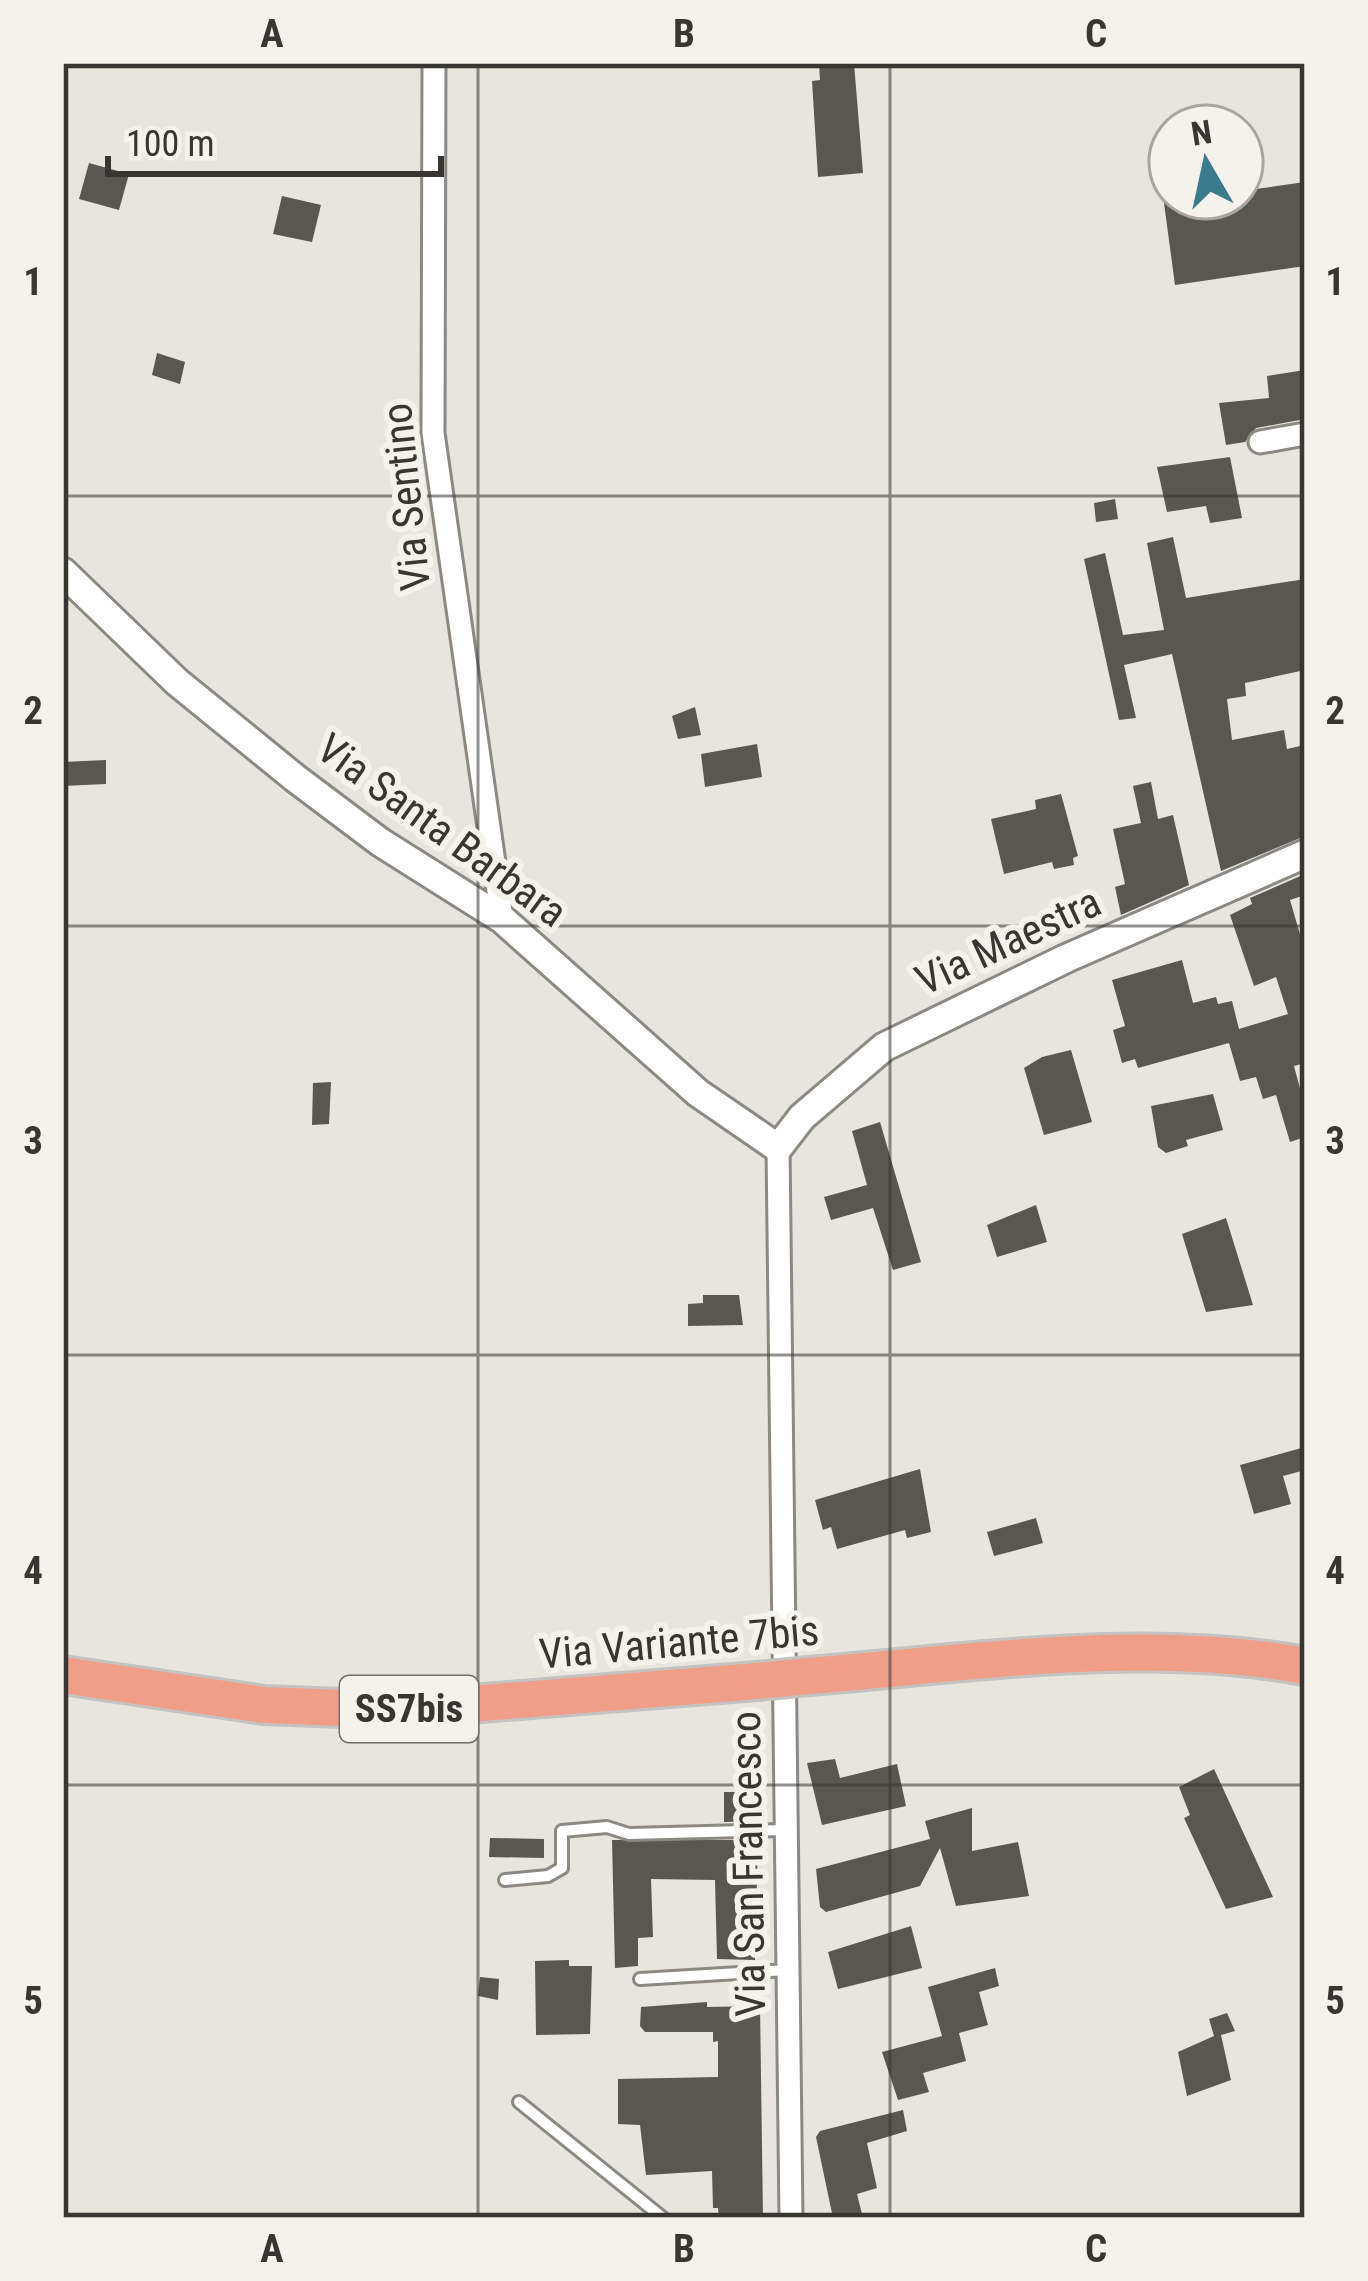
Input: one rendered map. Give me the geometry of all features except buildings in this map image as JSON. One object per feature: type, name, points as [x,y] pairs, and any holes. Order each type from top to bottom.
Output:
[{"type":"main road","name":"Via Variante 7bis","points":[[63,1675],[264,1705],[395,1710],[997,1660],[1132,1656],[1267,1659],[1305,1666]]},
{"type":"street","name":"Via Sentino","points":[[434,63],[433,433],[502,919]]},
{"type":"street","points":[[1260,442],[1305,434]]},
{"type":"street","name":"Via Santa Barbara","points":[[63,572],[177,682],[295,778],[380,842],[502,919],[698,1093],[778,1148]]},
{"type":"street","name":"Via Maestra","points":[[778,1148],[802,1117],[884,1047],[1066,958],[1305,854]]},
{"type":"street","name":"Via San Francesco","points":[[778,1148],[791,2218]]},
{"type":"lane","points":[[505,1880],[548,1876],[562,1868],[562,1832],[607,1826],[629,1834],[786,1830]]},
{"type":"lane","points":[[640,1979],[788,1970]]},
{"type":"lane","points":[[519,2102],[663,2218]]}]
